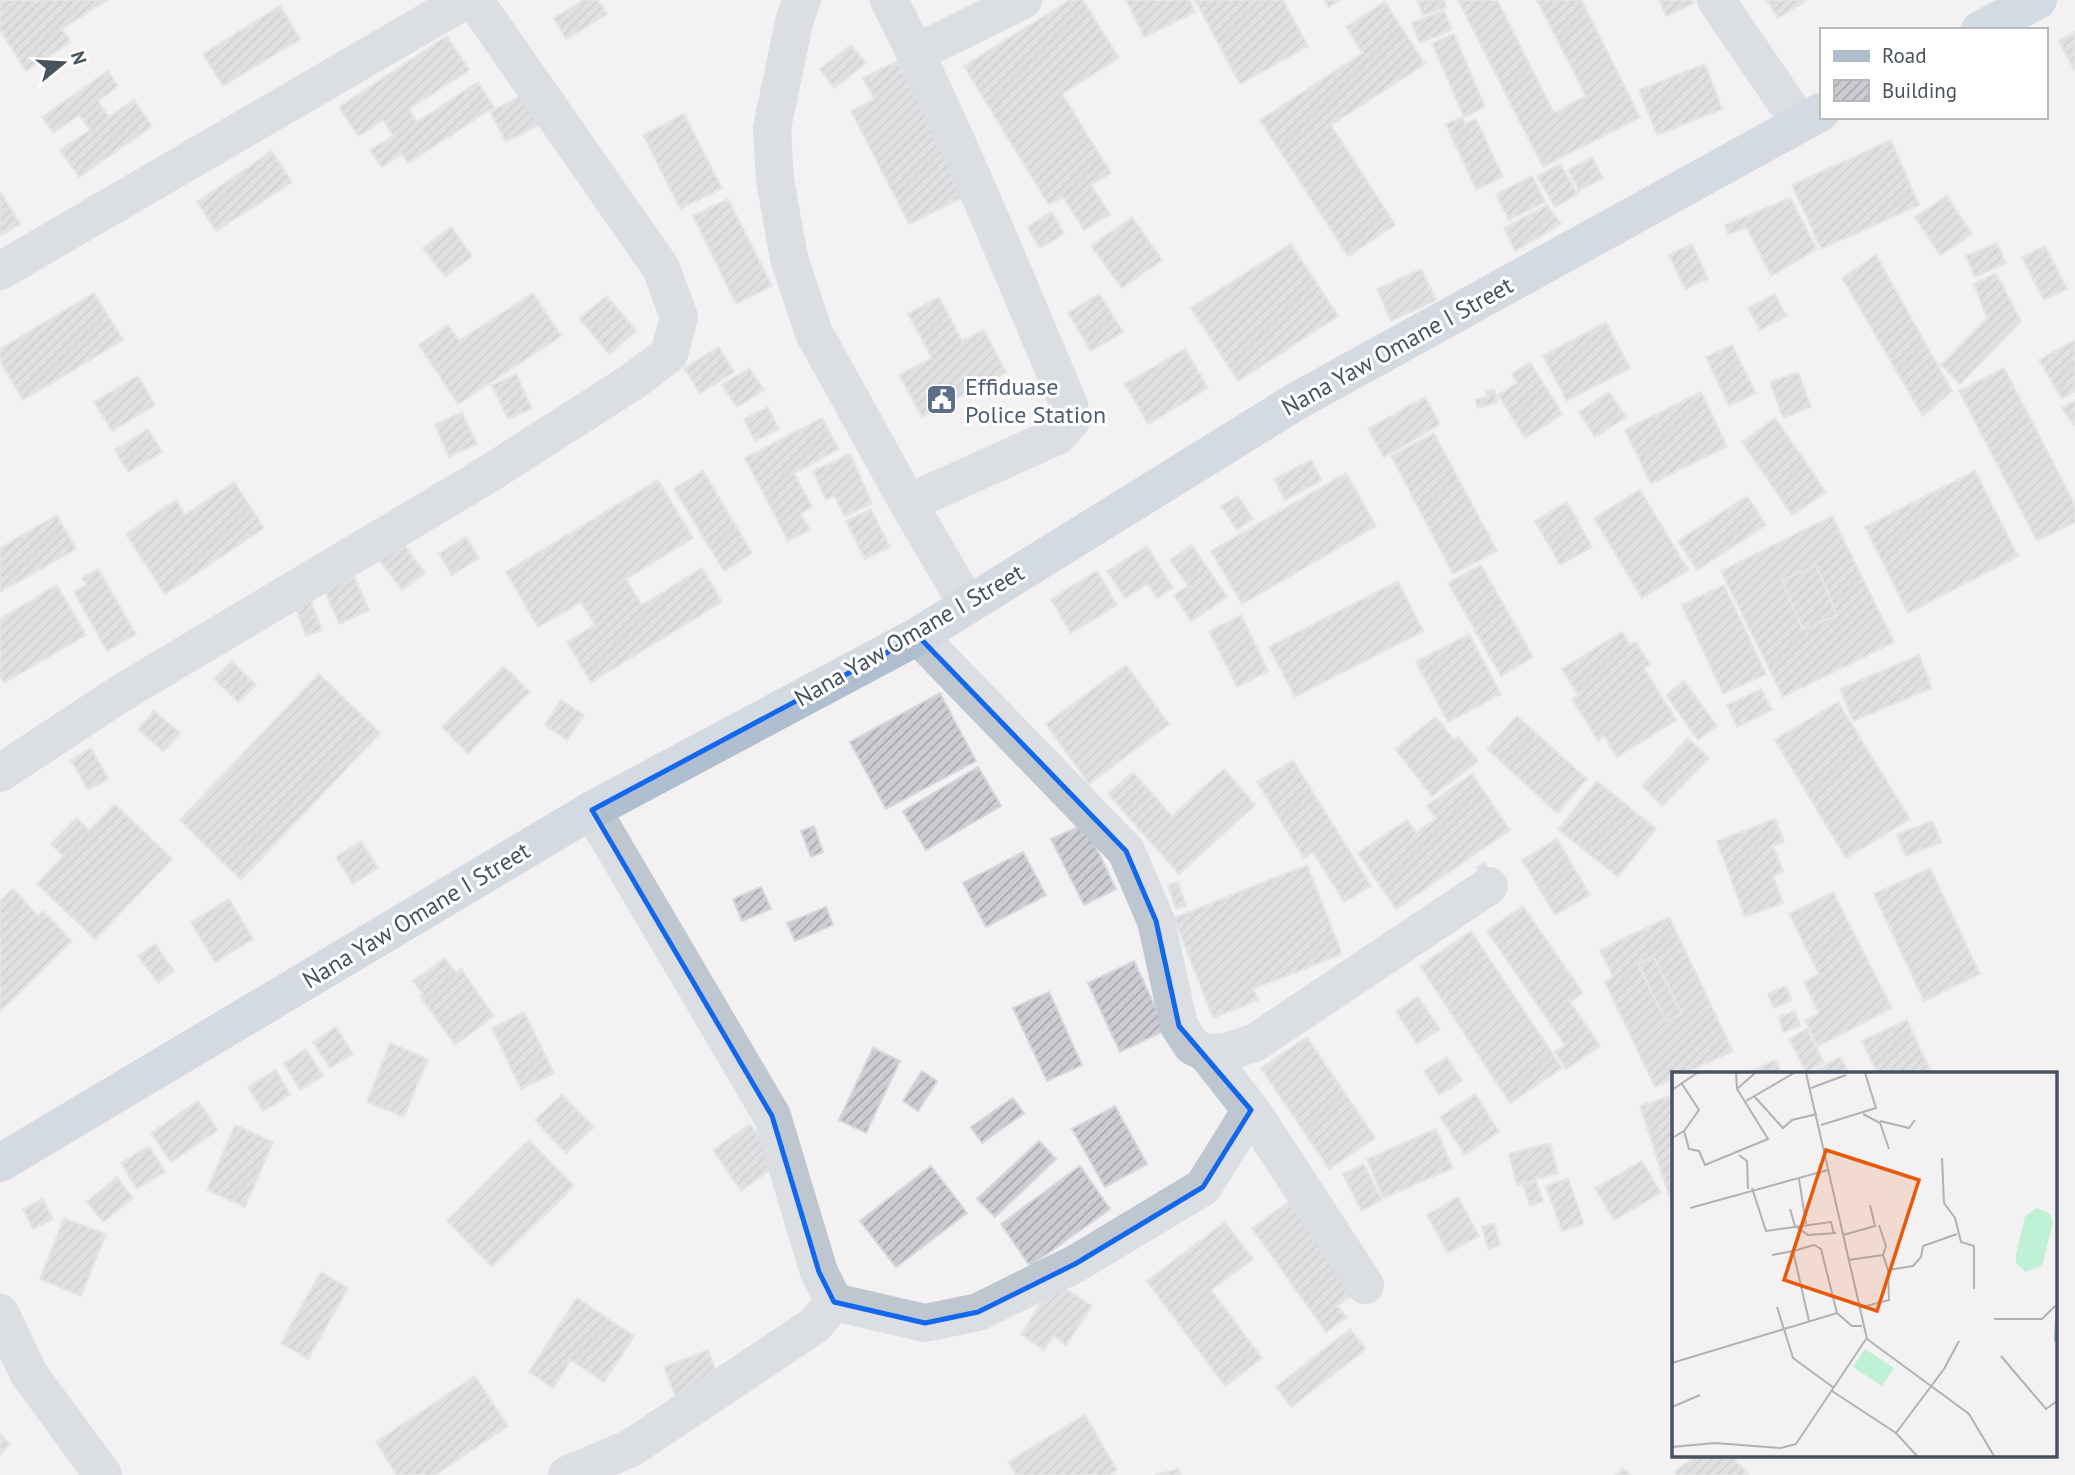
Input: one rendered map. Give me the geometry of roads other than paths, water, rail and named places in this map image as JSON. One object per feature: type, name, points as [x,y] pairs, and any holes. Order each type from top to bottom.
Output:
[{"type":"main road","points":[[1984,28],[2038,0]]},
{"type":"main road","name":"Nana Yaw Omane I Street","points":[[0,1163],[592,810],[918,636],[1295,402],[1810,118]]},
{"type":"street","points":[[0,271],[465,0]]},
{"type":"street","points":[[0,773],[123,692],[482,478],[632,382],[669,354],[679,317],[661,268],[474,0]]},
{"type":"street","points":[[802,0],[794,22],[772,128],[775,180],[789,258],[814,333],[967,604]]},
{"type":"street","points":[[889,0],[916,53],[1069,405],[1071,421],[1057,436],[908,503]]},
{"type":"street","points":[[916,53],[1023,0]]},
{"type":"street","points":[[1716,0],[1810,118]]},
{"type":"street","points":[[918,636],[1126,851],[1156,921],[1179,1026],[1192,1046],[1206,1053],[1251,1110],[1365,1285]]},
{"type":"street","points":[[592,810],[772,1116],[819,1272],[834,1302]]},
{"type":"street","points":[[1206,1053],[1228,1052],[1256,1042],[1489,886]]},
{"type":"street","points":[[834,1302],[925,1323],[978,1311],[1075,1264],[1203,1187],[1251,1110]]},
{"type":"street","points":[[567,1475],[636,1462],[815,1325],[834,1302]]},
{"type":"street","points":[[0,1314],[29,1374],[103,1475]]},
{"type":"place","name":"Effiduase Police Station","points":[[942,400]]}]
